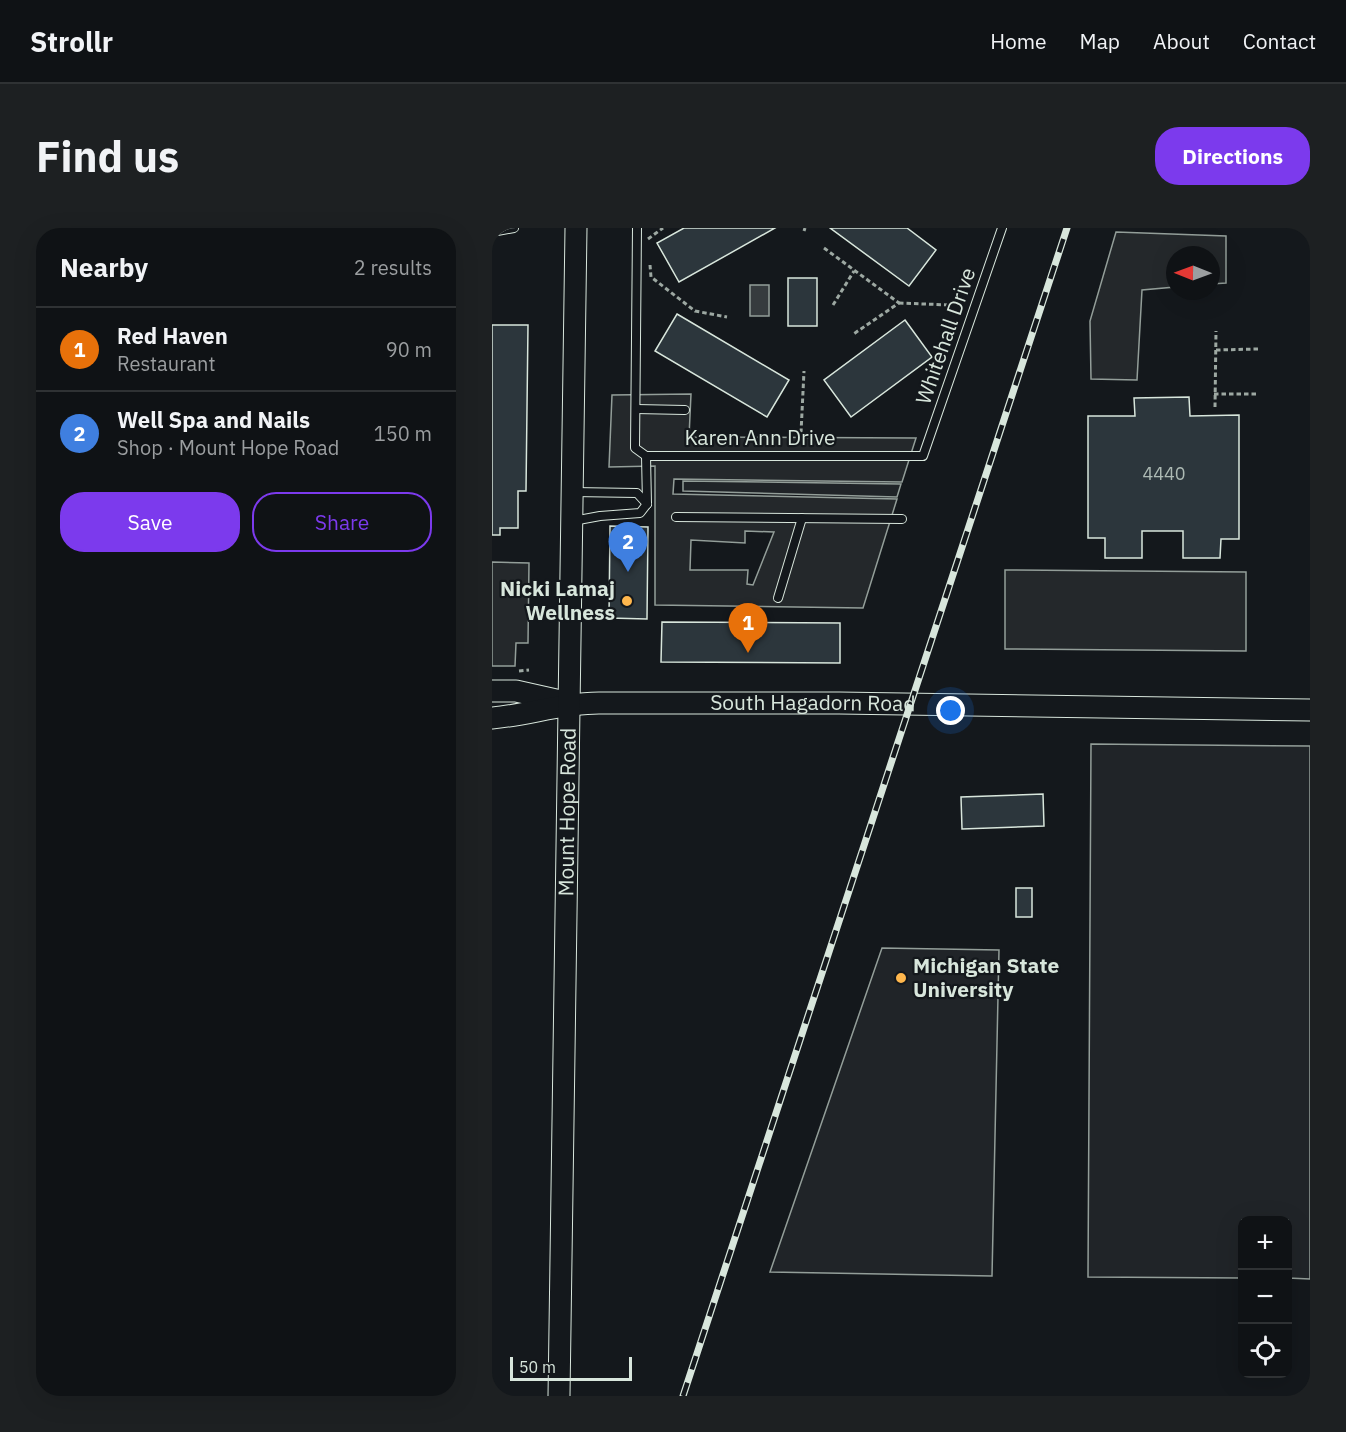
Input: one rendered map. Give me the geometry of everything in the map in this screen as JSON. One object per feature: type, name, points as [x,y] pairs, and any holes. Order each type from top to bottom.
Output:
[{"type":"street","name":"Mount Hope Road","points":[[560,1396],[576,228]]},
{"type":"street","name":"South Hagadorn Road","points":[[492,691],[516,691],[569,703],[839,703],[1310,710]]},
{"type":"street","name":"South Hagadorn Road","points":[[492,718],[518,716],[569,703]]},
{"type":"lane","points":[[492,232],[514,228]]},
{"type":"lane","points":[[571,522],[600,516],[640,513],[647,504],[646,456],[635,448],[637,228]]},
{"type":"lane","name":"Whitehall Drive","points":[[923,456],[1002,228]]},
{"type":"lane","points":[[636,409],[685,410]]},
{"type":"lane","name":"Karen Ann Drive","points":[[646,456],[923,456]]},
{"type":"lane","points":[[572,492],[637,493],[647,504]]},
{"type":"lane","points":[[676,517],[902,519]]},
{"type":"lane","points":[[778,598],[802,518]]},
{"type":"path","points":[[646,240],[663,228]]},
{"type":"path","points":[[824,248],[899,303],[950,305]]},
{"type":"path","points":[[649,259],[651,277],[695,311],[727,317]]},
{"type":"path","points":[[832,305],[855,271]]},
{"type":"path","points":[[852,335],[899,303]]},
{"type":"path","points":[[1215,407],[1216,331]]},
{"type":"path","points":[[1216,350],[1258,349]]},
{"type":"path","points":[[801,434],[804,370]]},
{"type":"path","points":[[1214,394],[1257,394]]},
{"type":"shaded area","points":[[1116,232],[1226,236],[1226,283],[1220,283],[1220,246],[1166,246],[1166,288],[1142,290],[1137,380],[1091,379],[1090,321]]},
{"type":"shaded area","points":[[750,285],[769,285],[769,316],[750,316]]},
{"type":"shaded area","points":[[691,394],[689,437],[916,438],[902,482],[674,479],[673,494],[897,499],[863,608],[655,605],[655,466],[609,467],[612,395]],"holes":[[[745,531],[774,532],[753,585],[747,584],[748,570],[690,570],[691,540],[745,543]]]},
{"type":"shaded area","points":[[683,481],[901,484],[897,497],[683,491]]},
{"type":"shaded area","points":[[492,562],[529,563],[528,643],[516,643],[515,666],[492,666]]},
{"type":"shaded area","points":[[1005,570],[1246,572],[1246,651],[1005,649]]},
{"type":"shaded area","points":[[1091,744],[1310,746],[1310,1279],[1292,1278],[1292,1216],[1238,1216],[1238,1278],[1088,1277]]},
{"type":"shaded area","points":[[882,948],[999,950],[992,1276],[770,1272]]},
{"type":"building","points":[[684,228],[775,228],[679,282],[657,243]]},
{"type":"building","points":[[830,228],[907,228],[936,250],[909,286]]},
{"type":"building","points":[[788,278],[817,278],[817,326],[788,326]]},
{"type":"building","points":[[677,314],[789,380],[767,417],[655,351]]},
{"type":"building","points":[[905,320],[932,357],[851,417],[824,380]]},
{"type":"building","points":[[492,325],[528,325],[526,491],[518,491],[518,528],[500,528],[500,535],[492,535]]},
{"type":"building","points":[[1189,397],[1190,416],[1239,415],[1239,539],[1221,539],[1220,558],[1183,558],[1183,531],[1142,531],[1142,558],[1105,558],[1105,538],[1088,538],[1088,416],[1135,416],[1134,398]]},
{"type":"building","points":[[610,526],[648,527],[647,619],[609,618]]},
{"type":"building","points":[[662,622],[840,623],[840,663],[661,662]]},
{"type":"building","points":[[1043,794],[1044,826],[962,829],[961,797]]},
{"type":"building","points":[[1016,888],[1032,888],[1032,917],[1016,917]]},
{"type":"railway","points":[[683,1396],[1067,228]]},
{"type":"place","name":"Well Spa and Nails","points":[[628,572]]},
{"type":"place","name":"Nicki Lamaj Wellness","points":[[627,601]]},
{"type":"place","name":"Red Haven","points":[[748,653]]},
{"type":"place","name":"Michigan State University","points":[[901,978]]}]
